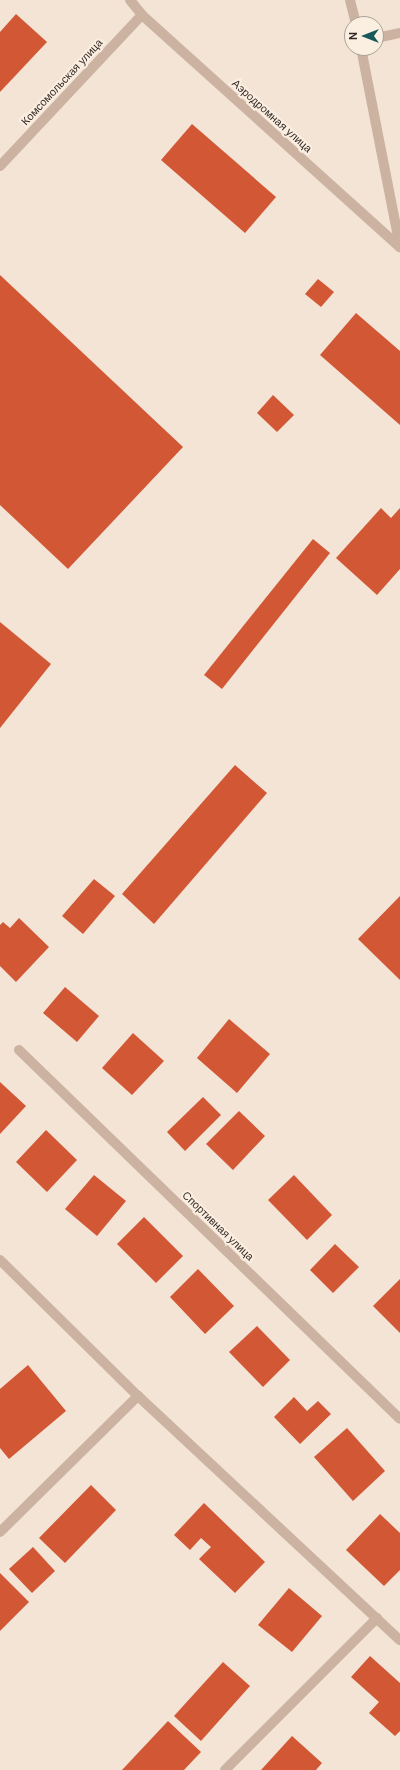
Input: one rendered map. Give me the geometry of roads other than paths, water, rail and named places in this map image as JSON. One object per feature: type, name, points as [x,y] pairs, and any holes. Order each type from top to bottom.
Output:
[{"type":"street","name":"Аэродромная улица","points":[[130,0],[142,15],[400,247]]},
{"type":"street","points":[[350,0],[354,16]]},
{"type":"street","name":"Комсомольская улица","points":[[0,166],[142,15]]},
{"type":"street","points":[[384,36],[400,33]]},
{"type":"street","points":[[363,56],[400,247]]},
{"type":"street","name":"Спортивная улица","points":[[19,1050],[400,1419]]},
{"type":"street","points":[[0,1260],[138,1396],[400,1640]]},
{"type":"street","points":[[0,1532],[138,1396]]},
{"type":"street","points":[[225,1770],[377,1618]]}]
